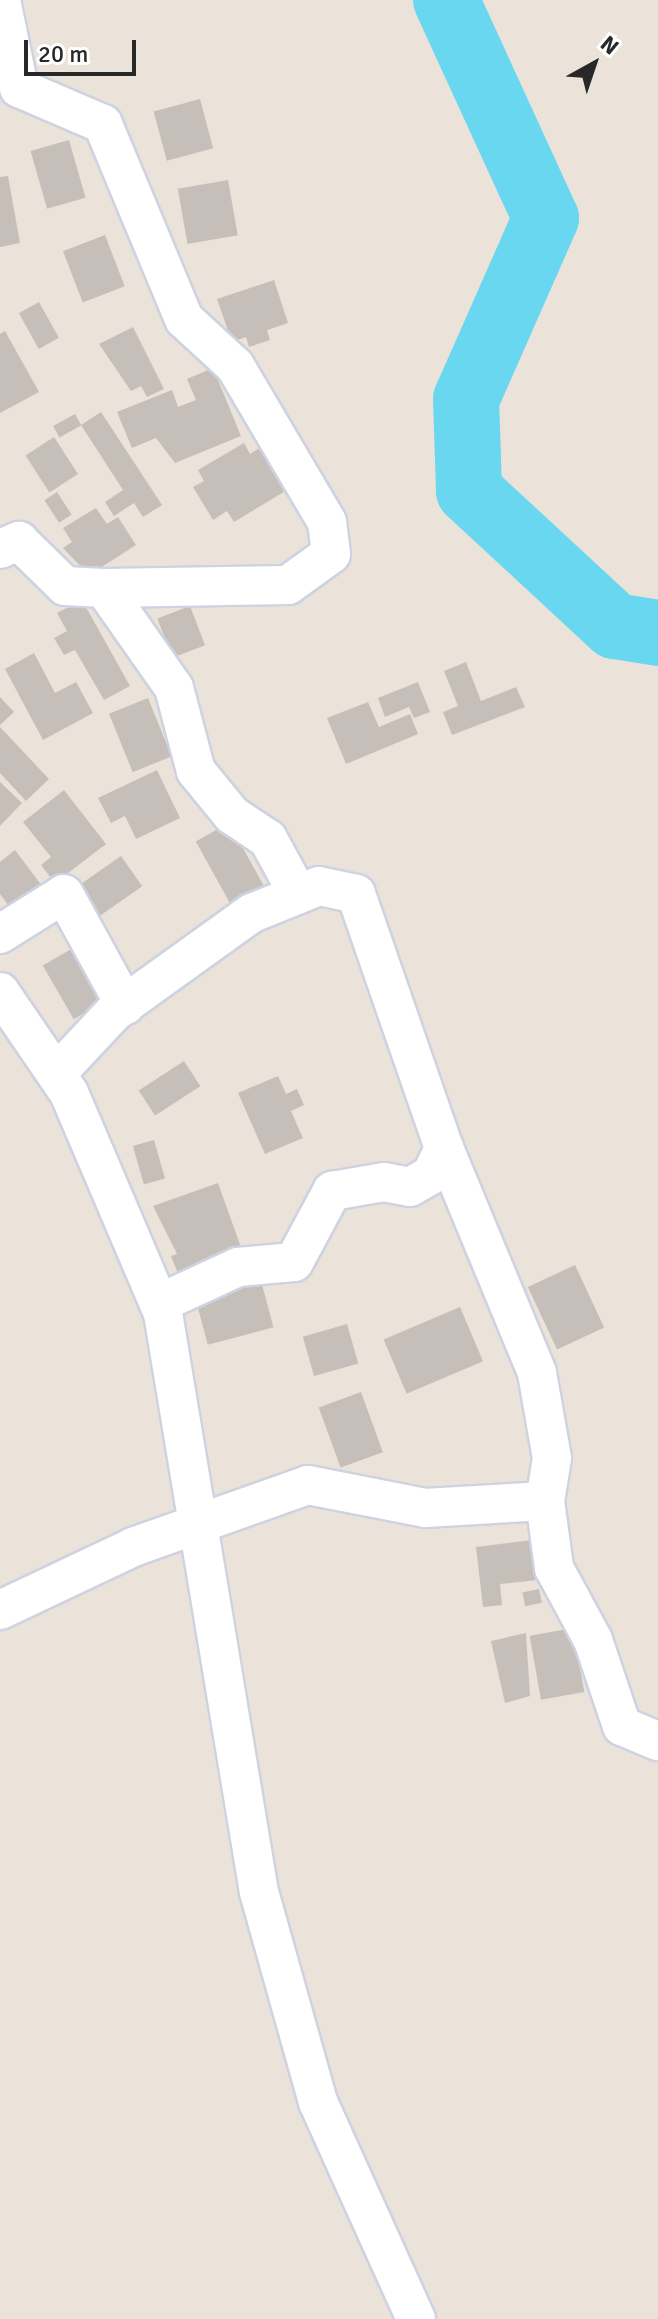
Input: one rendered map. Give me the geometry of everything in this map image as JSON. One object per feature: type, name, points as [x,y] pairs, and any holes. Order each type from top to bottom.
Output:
[{"type":"street","points":[[0,549],[19,541],[65,586],[104,588],[288,585],[331,554],[327,522],[235,366],[184,319],[103,124],[19,88],[1,0]]},
{"type":"street","points":[[104,588],[174,688],[196,771],[232,815],[268,839],[298,894]]},
{"type":"street","points":[[57,1073],[125,1005],[252,913],[319,886],[356,894],[444,1148],[537,1373],[552,1458],[545,1501],[554,1568],[593,1640],[622,1726],[658,1741]]},
{"type":"street","points":[[0,934],[64,894],[125,1005]]},
{"type":"street","points":[[0,992],[57,1073],[160,1303],[190,1445],[197,1521],[259,1892],[318,2102],[416,2319]]},
{"type":"street","points":[[160,1303],[238,1267],[294,1262],[332,1191],[384,1182],[410,1187],[431,1175],[444,1148]]},
{"type":"street","points":[[0,1610],[197,1521],[308,1485],[425,1508],[545,1501]]},
{"type":"building","points":[[200,99],[213,148],[167,161],[154,111]]},
{"type":"building","points":[[69,140],[86,198],[47,209],[31,151]]},
{"type":"building","points":[[8,176],[20,243],[0,247],[0,177]]},
{"type":"building","points":[[228,180],[238,235],[187,244],[178,189]]},
{"type":"building","points":[[105,235],[125,286],[83,302],[63,251]]},
{"type":"building","points":[[274,280],[288,323],[267,330],[270,340],[249,347],[246,337],[232,342],[217,299]]},
{"type":"building","points":[[39,302],[59,338],[39,349],[19,313]]},
{"type":"building","points":[[133,327],[164,389],[147,397],[141,386],[131,391],[99,344]]},
{"type":"building","points":[[5,331],[39,392],[0,413],[0,334]]},
{"type":"building","points":[[213,368],[241,436],[175,463],[156,438],[132,448],[117,412],[172,390],[178,407],[196,400],[187,379]]},
{"type":"building","points":[[101,412],[162,505],[143,517],[134,503],[114,516],[105,502],[123,490],[81,425]]},
{"type":"building","points":[[75,414],[81,425],[59,437],[53,426]]},
{"type":"building","points":[[54,437],[78,474],[49,492],[25,456]]},
{"type":"building","points":[[244,443],[250,454],[261,447],[287,490],[234,522],[227,511],[213,520],[193,487],[204,481],[198,470]]},
{"type":"building","points":[[57,492],[72,515],[59,523],[44,500]]},
{"type":"building","points":[[96,508],[107,524],[118,517],[136,545],[89,575],[63,548],[72,542],[63,528]]},
{"type":"building","points":[[82,600],[130,686],[104,700],[75,650],[64,655],[54,638],[67,631],[57,613]]},
{"type":"building","points":[[190,606],[205,645],[172,658],[157,619]]},
{"type":"building","points":[[34,653],[55,693],[76,682],[93,713],[43,740],[5,669]]},
{"type":"building","points":[[466,662],[481,701],[516,687],[525,707],[452,735],[443,712],[458,706],[444,671]]},
{"type":"building","points":[[418,682],[430,712],[414,718],[409,707],[385,717],[378,698]]},
{"type":"building","points":[[0,697],[14,712],[0,725]]},
{"type":"building","points":[[148,698],[172,756],[133,772],[109,714]]},
{"type":"building","points":[[368,702],[379,727],[410,714],[418,734],[346,764],[327,718]]},
{"type":"building","points":[[0,727],[49,779],[26,801],[0,773]]},
{"type":"building","points":[[157,770],[180,818],[136,839],[125,816],[111,823],[98,798]]},
{"type":"building","points":[[0,782],[22,803],[0,826]]},
{"type":"building","points":[[64,790],[106,844],[55,883],[41,865],[51,857],[23,822]]},
{"type":"building","points":[[229,823],[265,888],[232,906],[196,841]]},
{"type":"building","points":[[15,850],[45,890],[14,913],[0,894],[0,862]]},
{"type":"building","points":[[121,856],[142,886],[97,918],[76,888]]},
{"type":"building","points":[[80,944],[111,998],[74,1019],[43,966]]},
{"type":"building","points":[[184,1061],[200,1086],[155,1116],[139,1090]]},
{"type":"building","points":[[278,1076],[286,1094],[297,1089],[304,1105],[291,1111],[303,1138],[265,1154],[238,1093]]},
{"type":"building","points":[[154,1140],[165,1178],[144,1185],[133,1146]]},
{"type":"building","points":[[218,1183],[243,1253],[179,1276],[171,1256],[177,1254],[153,1206]]},
{"type":"building","points":[[575,1265],[604,1328],[557,1350],[528,1287]]},
{"type":"building","points":[[260,1277],[273,1327],[208,1345],[194,1295]]},
{"type":"building","points":[[460,1307],[483,1361],[407,1394],[384,1339]]},
{"type":"building","points":[[347,1324],[358,1363],[314,1376],[303,1337]]},
{"type":"building","points":[[361,1392],[383,1452],[341,1468],[319,1407]]},
{"type":"building","points":[[532,1540],[537,1580],[500,1584],[502,1605],[483,1607],[476,1547]]},
{"type":"building","points":[[539,1589],[542,1603],[525,1606],[522,1593]]},
{"type":"building","points":[[573,1628],[584,1692],[541,1700],[530,1636]]},
{"type":"building","points":[[526,1633],[530,1696],[505,1703],[491,1641]]},
{"type":"waterway","points":[[446,0],[546,218],[466,399],[469,491],[615,626],[658,633]]}]
